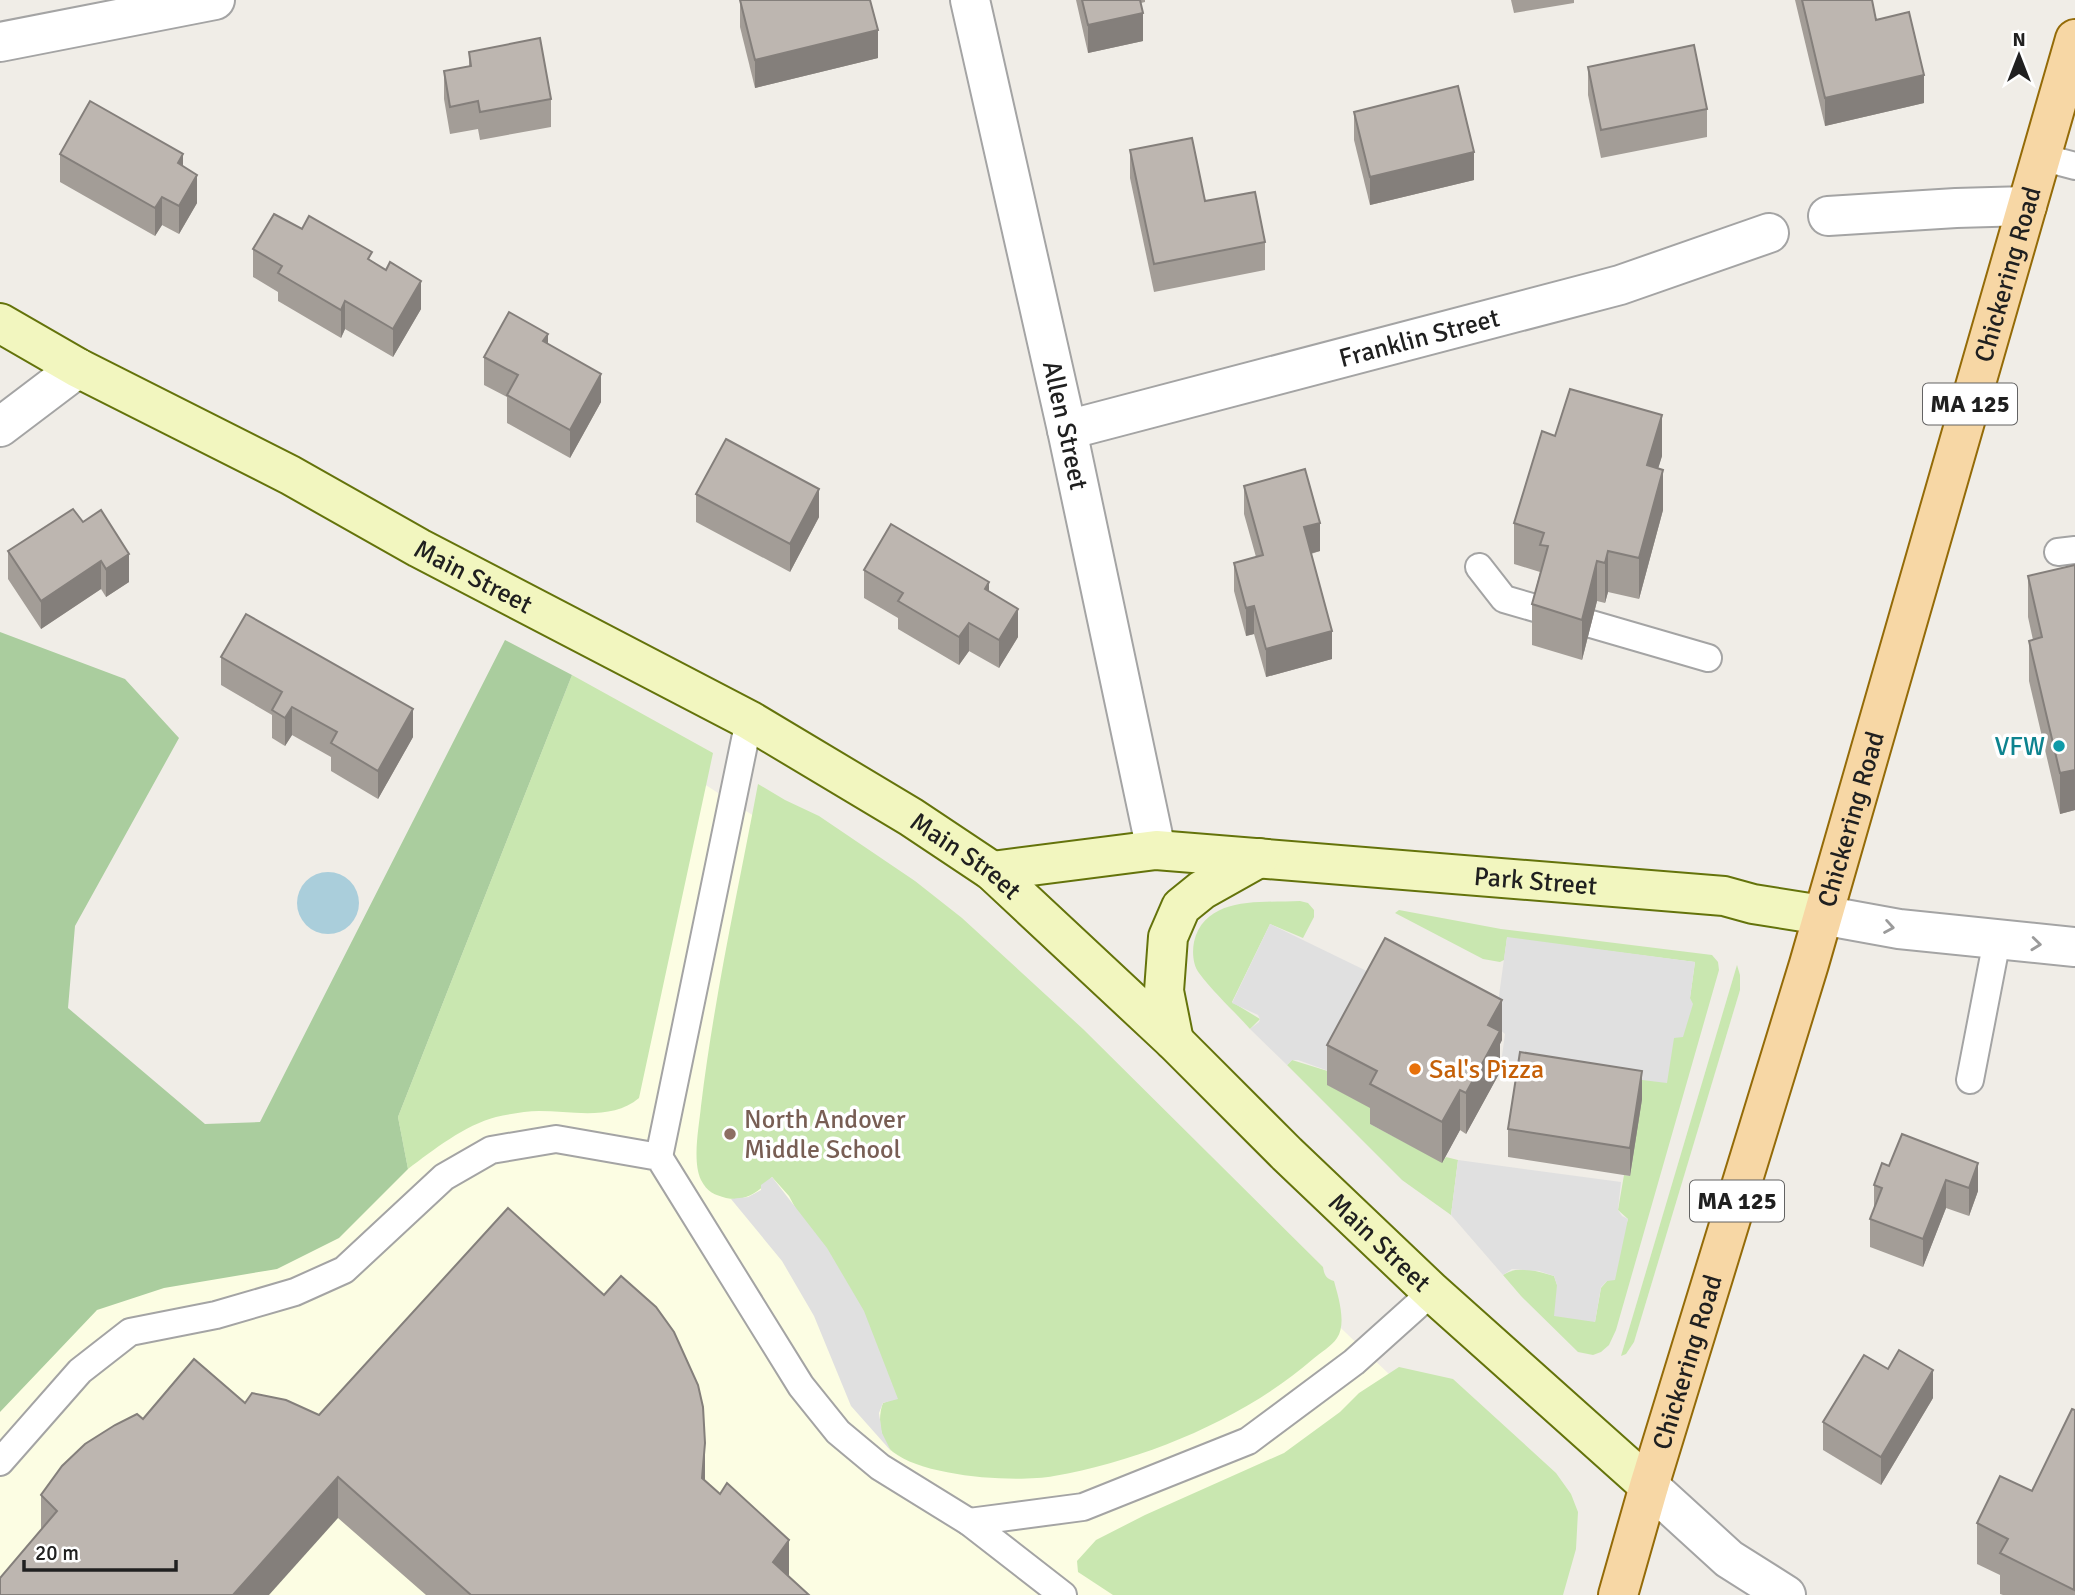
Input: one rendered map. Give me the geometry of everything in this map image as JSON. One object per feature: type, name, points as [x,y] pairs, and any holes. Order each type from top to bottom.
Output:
[{"type":"main road","name":"Chickering Road","points":[[1618,1595],[1822,915],[2027,206],[2058,161],[2075,39]]},
{"type":"main road","name":"Main Street","points":[[0,323],[78,368],[290,475],[419,548],[749,719],[911,817],[992,871],[1174,1041],[1287,1154],[1432,1292],[1649,1486]]},
{"type":"main road","name":"Park Street","points":[[992,871],[1156,850],[1724,895],[1753,904],[1822,915]]},
{"type":"main road","points":[[1174,1041],[1164,991],[1168,937],[1181,906],[1202,890],[1259,858]]},
{"type":"street","points":[[0,42],[215,0]]},
{"type":"street","name":"Allen Street","points":[[970,0],[1067,430],[1156,850]]},
{"type":"street","points":[[1828,216],[2027,206]]},
{"type":"street","name":"Franklin Street","points":[[1067,430],[1620,285],[1769,233]]},
{"type":"street","points":[[0,427],[78,368]]},
{"type":"street","name":"Park Street","points":[[1822,915],[1899,929],[2075,947]]},
{"type":"street","name":"Main Street","points":[[1649,1486],[1729,1559],[1786,1595]]},
{"type":"lane","points":[[1479,567],[1504,599],[1542,610]]},
{"type":"lane","points":[[1591,624],[1708,658]]},
{"type":"lane","points":[[749,719],[659,1157],[801,1386],[838,1432],[880,1467],[969,1522],[1063,1595]]},
{"type":"lane","points":[[1970,1080],[1997,940]]},
{"type":"lane","points":[[0,1462],[80,1371],[130,1332],[216,1315],[296,1292],[344,1270],[444,1177],[491,1150],[556,1139],[659,1157]]},
{"type":"lane","points":[[969,1522],[1083,1507],[1248,1441],[1354,1362],[1432,1292]]},
{"type":"shaded area","name":"North Andover Middle School","points":[[542,695],[687,773],[799,845],[1322,1310],[1546,1524],[1547,1595],[0,1595],[0,1045],[287,1192]]},
{"type":"shaded area","points":[[1270,924],[1377,976],[1334,1073],[1298,1060],[1292,1060],[1287,1065],[1250,1029],[1259,1022],[1258,1015],[1232,1003]]},
{"type":"shaded area","points":[[1507,937],[1695,962],[1690,998],[1693,1004],[1683,1037],[1674,1038],[1667,1083],[1501,1063],[1505,1034],[1495,1025]]},
{"type":"shaded area","points":[[1458,1160],[1621,1182],[1618,1210],[1628,1219],[1615,1280],[1607,1281],[1601,1287],[1595,1322],[1554,1316],[1557,1285],[1554,1276],[1539,1271],[1512,1269],[1503,1275],[1451,1215]]},
{"type":"shaded area","points":[[772,1177],[827,1248],[864,1311],[898,1399],[883,1403],[879,1413],[882,1433],[891,1451],[851,1406],[814,1316],[782,1261],[731,1199],[748,1197],[761,1190],[761,1185]]},
{"type":"green space","points":[[0,632],[125,679],[179,738],[75,926],[68,1008],[205,1124],[260,1122],[505,640],[572,675],[398,1117],[408,1169],[339,1238],[277,1269],[164,1288],[97,1310],[0,1412]]},
{"type":"green space","points":[[572,675],[713,753],[639,1098],[617,1110],[604,1112],[534,1111],[496,1117],[461,1132],[408,1169],[398,1117]]},
{"type":"green space","points":[[758,784],[819,816],[915,881],[962,918],[1083,1029],[1323,1267],[1326,1276],[1334,1281],[1341,1310],[1340,1332],[1332,1344],[1286,1381],[1224,1418],[1157,1448],[1088,1469],[1037,1478],[971,1476],[926,1467],[893,1452],[885,1442],[880,1416],[883,1403],[897,1398],[789,1196],[772,1177],[752,1195],[740,1199],[726,1198],[709,1190],[698,1172],[697,1144],[706,1066]]},
{"type":"green space","points":[[1253,902],[1308,903],[1314,910],[1314,917],[1303,938],[1270,924],[1232,1002],[1260,1019],[1250,1029],[1199,973],[1195,966],[1194,942],[1200,927],[1210,916],[1223,909]]},
{"type":"green space","points":[[1399,910],[1501,929],[1712,955],[1718,962],[1719,970],[1616,1330],[1609,1345],[1601,1352],[1593,1355],[1578,1352],[1503,1275],[1521,1270],[1554,1276],[1557,1285],[1595,1322],[1601,1288],[1607,1281],[1628,1219],[1618,1210],[1624,1175],[1630,1176],[1641,1099],[1581,1089],[1674,1038],[1690,998],[1695,962],[1507,938],[1504,960],[1500,962],[1483,959],[1395,913]]},
{"type":"green space","points":[[1737,965],[1740,990],[1634,1342],[1626,1354],[1621,1356]]},
{"type":"green space","points":[[1292,1060],[1334,1073],[1328,1085],[1377,1111],[1370,1124],[1442,1162],[1446,1157],[1458,1160],[1451,1215],[1402,1180],[1287,1065]]},
{"type":"green space","points":[[1399,1367],[1453,1379],[1556,1473],[1571,1494],[1578,1512],[1576,1549],[1563,1595],[1113,1595],[1078,1572],[1077,1561],[1096,1540],[1145,1515],[1284,1453],[1340,1412],[1359,1393]]},
{"type":"water","points":[[328,872],[350,881],[359,903],[350,925],[328,934],[306,925],[297,903],[306,881]]},
{"type":"building","points":[[740,0],[870,0],[878,30],[755,60]]},
{"type":"building","points":[[1082,0],[1140,0],[1143,13],[1088,25]]},
{"type":"building","points":[[1802,0],[1872,0],[1876,20],[1909,12],[1924,75],[1825,98]]},
{"type":"building","points":[[540,38],[551,99],[480,112],[478,101],[450,107],[444,71],[471,66],[469,52]]},
{"type":"building","points":[[1694,45],[1707,109],[1601,130],[1588,67]]},
{"type":"building","points":[[1458,86],[1474,152],[1370,177],[1354,112]]},
{"type":"building","points":[[90,101],[183,154],[178,163],[197,175],[179,206],[162,197],[155,208],[60,154]]},
{"type":"building","points":[[1192,138],[1205,201],[1255,192],[1265,242],[1154,264],[1130,150]]},
{"type":"building","points":[[274,214],[302,229],[309,216],[372,252],[368,259],[386,270],[390,262],[421,281],[393,329],[345,301],[341,310],[278,273],[282,266],[253,249]]},
{"type":"building","points":[[509,312],[548,334],[543,341],[601,374],[570,430],[507,395],[518,375],[484,357]]},
{"type":"building","points":[[1570,389],[1662,415],[1647,465],[1663,470],[1639,558],[1608,551],[1605,563],[1597,561],[1582,620],[1532,604],[1548,546],[1540,545],[1544,533],[1514,523],[1542,431],[1555,436]]},
{"type":"building","points":[[726,439],[819,489],[790,544],[696,494]]},
{"type":"building","points":[[1305,469],[1320,523],[1304,527],[1332,631],[1266,649],[1254,606],[1246,608],[1234,563],[1263,555],[1244,486]]},
{"type":"building","points":[[73,509],[83,522],[101,510],[129,554],[106,569],[101,561],[41,601],[8,551]]},
{"type":"building","points":[[891,524],[989,582],[985,589],[1018,609],[999,640],[969,623],[959,637],[898,601],[903,593],[864,570]]},
{"type":"building","name":"VFW","points":[[2075,565],[2075,770],[2060,773],[2029,641],[2042,637],[2028,576]]},
{"type":"building","points":[[246,614],[413,709],[378,771],[331,743],[337,732],[292,707],[285,718],[272,710],[282,692],[221,657]]},
{"type":"building","name":"Sal's Pizza","points":[[1385,938],[1502,1000],[1488,1025],[1500,1031],[1466,1093],[1460,1090],[1442,1122],[1370,1084],[1377,1071],[1327,1045]]},
{"type":"building","points":[[1520,1052],[1642,1071],[1630,1148],[1508,1129]]},
{"type":"building","points":[[1902,1134],[1978,1163],[1969,1188],[1946,1180],[1923,1239],[1870,1219],[1882,1188],[1874,1185],[1882,1163],[1889,1166]]},
{"type":"building","points":[[508,1208],[604,1295],[621,1276],[656,1307],[674,1332],[698,1385],[703,1407],[705,1443],[702,1478],[720,1494],[727,1483],[789,1540],[773,1562],[809,1595],[471,1595],[338,1477],[233,1595],[0,1595],[0,1578],[57,1511],[41,1495],[62,1466],[85,1444],[115,1425],[137,1414],[143,1419],[194,1359],[245,1403],[252,1393],[286,1400],[319,1415]]},
{"type":"building","points":[[1899,1350],[1933,1370],[1881,1457],[1823,1422],[1864,1355],[1888,1369]]},
{"type":"building","points":[[2072,1409],[2075,1410],[2074,1590],[2000,1553],[2008,1539],[1977,1523],[2000,1476],[2032,1491]]},
{"type":"place","name":"VFW","points":[[2059,746]]},
{"type":"place","name":"Sal's Pizza","points":[[1415,1069]]},
{"type":"place","name":"North Andover Middle School","points":[[730,1134]]}]
